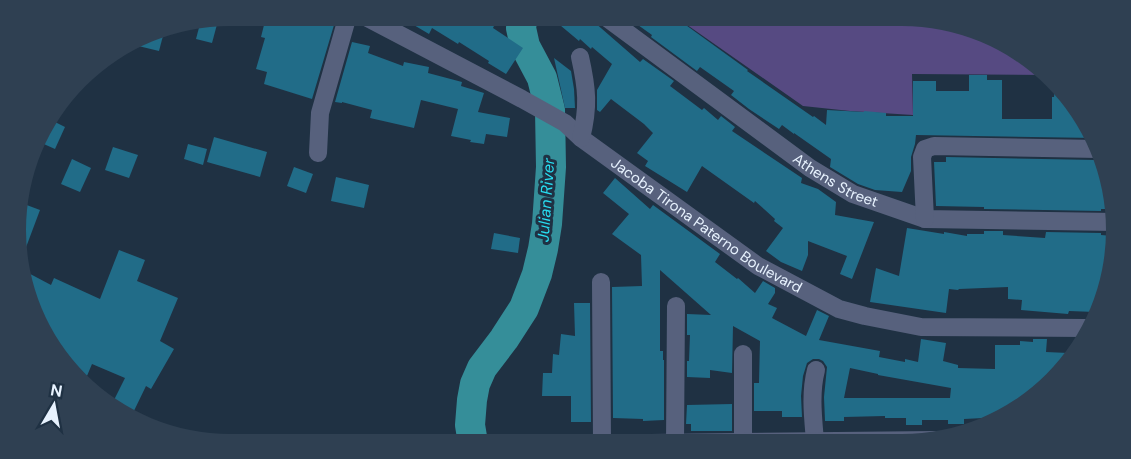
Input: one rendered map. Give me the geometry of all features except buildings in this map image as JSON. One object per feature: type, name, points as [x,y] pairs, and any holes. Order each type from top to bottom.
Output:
[{"type":"street","points":[[318,153],[320,113],[345,26]]},
{"type":"street","name":"Jacoba Tirona Paterno Boulevard","points":[[383,26],[565,123],[581,138],[758,266],[839,309],[921,327],[1079,328]]},
{"type":"street","name":"Athens Street","points":[[618,26],[810,168],[853,194],[925,219],[1105,222]]},
{"type":"street","points":[[580,57],[587,96],[586,119],[581,138]]},
{"type":"street","points":[[925,219],[922,157],[925,149],[934,146],[1088,149]]},
{"type":"street","points":[[601,282],[603,434]]},
{"type":"street","points":[[675,434],[676,306]]},
{"type":"street","points":[[743,354],[743,434]]},
{"type":"street","points":[[814,434],[812,403],[816,370]]},
{"type":"shaded area","points":[[689,26],[915,26],[941,29],[980,41],[1004,53],[1035,75],[912,74],[913,115],[803,106]]},
{"type":"waterway","name":"Julian River","points":[[472,434],[470,425],[475,384],[482,368],[524,308],[537,274],[547,224],[551,167],[550,110],[542,78],[525,46],[521,26]]}]
